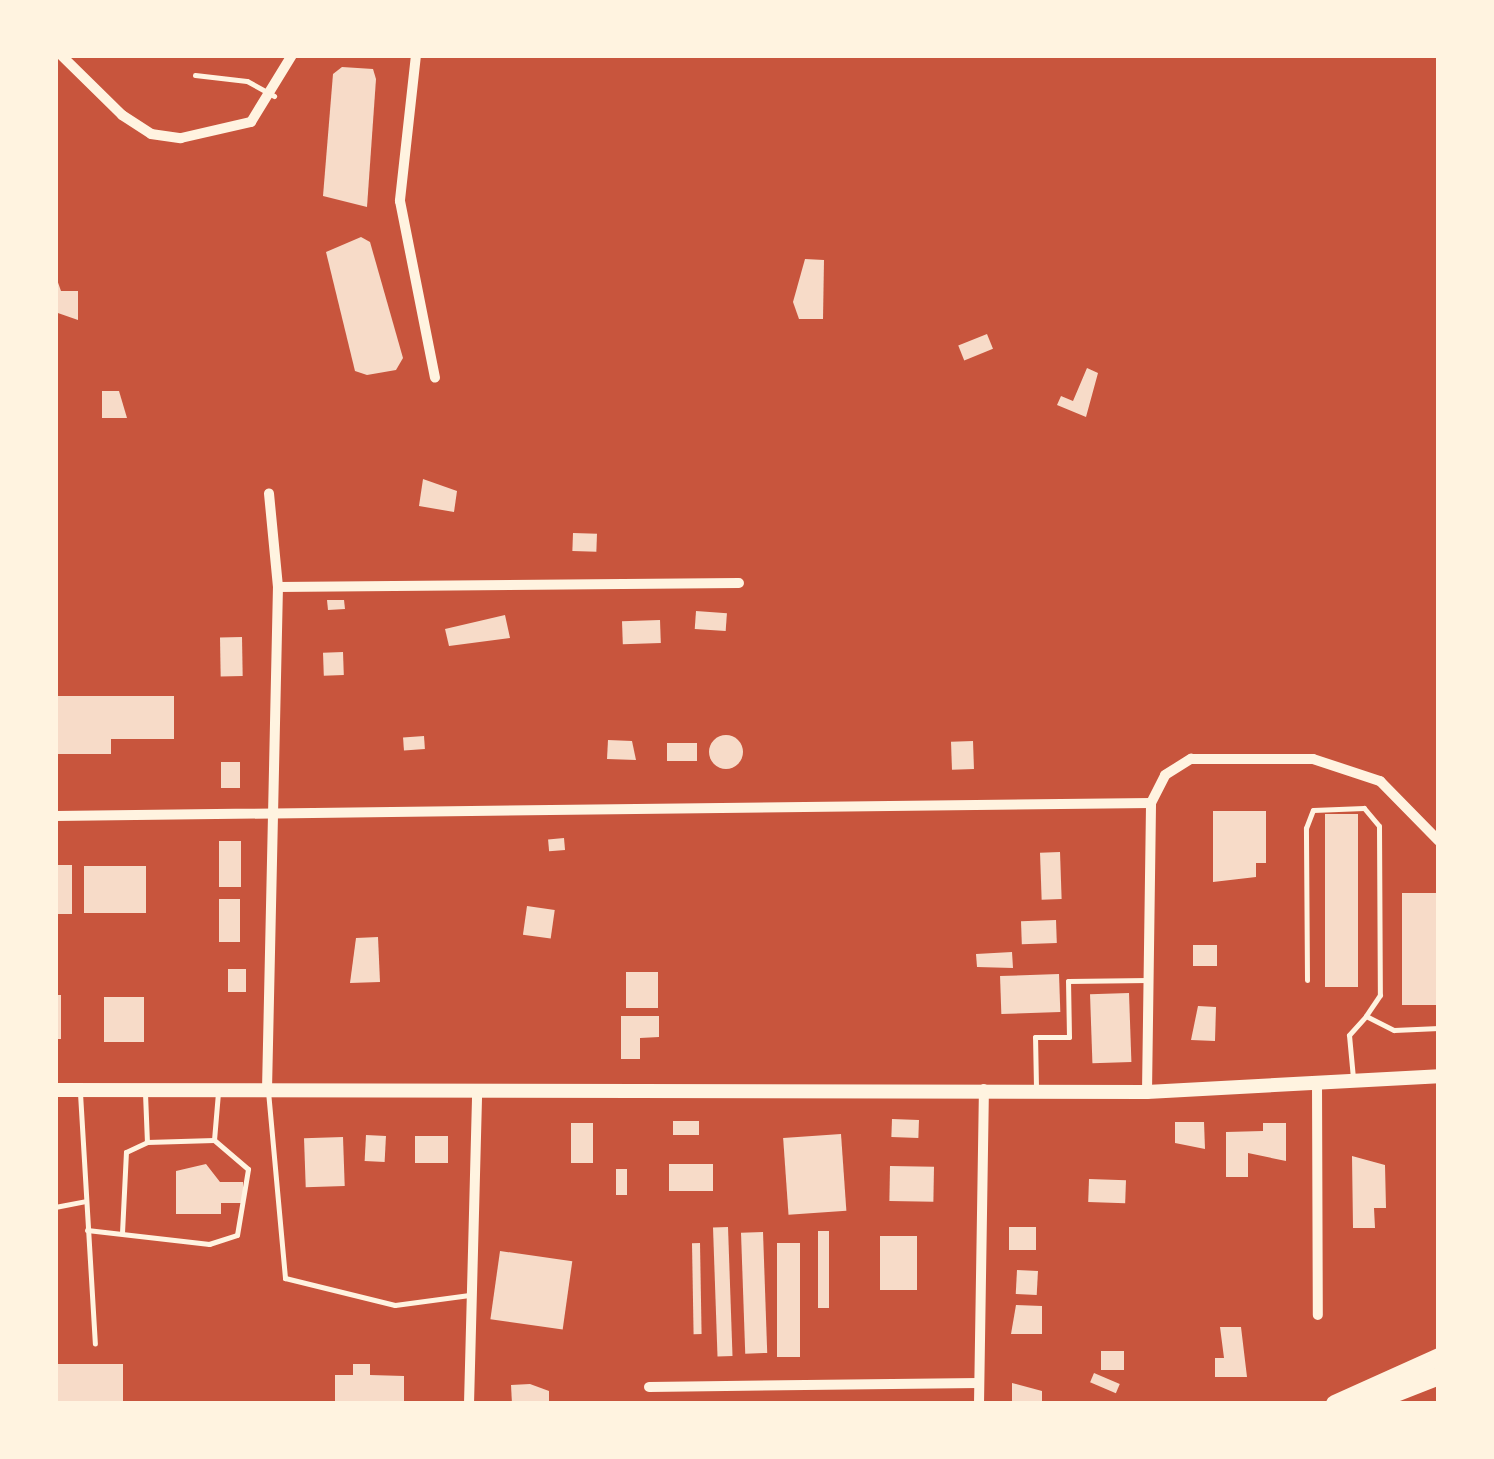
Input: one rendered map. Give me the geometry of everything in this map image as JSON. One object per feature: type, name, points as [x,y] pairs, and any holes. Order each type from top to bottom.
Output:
[{"type":"highway","points":[[1334,1404],[1439,1358]]},
{"type":"highway","points":[[1368,1404],[1439,1376]]},
{"type":"main road","points":[[55,1090],[1146,1092],[1439,1076]]},
{"type":"street","points":[[61,55],[151,134],[225,134],[274,96],[292,55]]},
{"type":"street","points":[[416,55],[400,201],[435,378]]},
{"type":"street","points":[[268,1090],[268,816],[278,587],[269,492]]},
{"type":"street","points":[[278,587],[739,582]]},
{"type":"street","points":[[1146,1092],[1150,803],[1165,775],[1191,759],[1313,759],[1380,780],[1439,841]]},
{"type":"street","points":[[55,816],[1150,803]]},
{"type":"street","points":[[1317,1083],[1318,1315]]},
{"type":"street","points":[[469,1404],[477,1089]]},
{"type":"street","points":[[979,1404],[984,1089]]},
{"type":"street","points":[[650,1387],[979,1384]]},
{"type":"street","points":[[773,1387],[773,1404]]},
{"type":"lane","points":[[195,75],[247,81],[274,96]]},
{"type":"lane","points":[[1307,980],[1306,828],[1313,810],[1364,808],[1379,845],[1380,996],[1349,1035],[1353,1081]]},
{"type":"lane","points":[[1036,1090],[1035,1037],[1069,1037],[1068,982],[1148,980]]},
{"type":"lane","points":[[1366,1016],[1394,1030],[1439,1028]]},
{"type":"lane","points":[[80,1090],[95,1344]]},
{"type":"lane","points":[[145,1090],[147,1142]]},
{"type":"lane","points":[[214,1140],[218,1090]]},
{"type":"lane","points":[[268,1090],[286,1278],[395,1306],[472,1294]]},
{"type":"lane","points":[[86,1230],[210,1244],[237,1235],[248,1169],[214,1140],[147,1142],[126,1152],[122,1233]]},
{"type":"lane","points":[[55,1207],[85,1201]]},
{"type":"building","points":[[342,67],[373,69],[376,79],[367,207],[323,196],[333,74]]},
{"type":"building","points":[[361,237],[370,242],[403,358],[396,370],[367,375],[355,371],[326,252]]},
{"type":"building","points":[[805,259],[824,260],[823,319],[799,319],[793,302]]},
{"type":"building","points":[[55,274],[61,291],[78,291],[78,320],[55,312]]},
{"type":"building","points":[[987,334],[993,349],[964,360],[958,346]]},
{"type":"building","points":[[1087,368],[1098,373],[1086,417],[1057,405],[1061,396],[1073,401]]},
{"type":"building","points":[[102,391],[119,391],[127,418],[102,418]]},
{"type":"building","points":[[423,479],[457,491],[454,512],[419,506]]},
{"type":"building","points":[[573,533],[597,534],[596,552],[572,551]]},
{"type":"building","points":[[327,600],[344,600],[345,609],[328,610]]},
{"type":"building","points":[[696,611],[727,613],[726,631],[695,629]]},
{"type":"building","points":[[505,615],[510,638],[449,646],[445,629]]},
{"type":"building","points":[[660,620],[661,643],[623,644],[622,621]]},
{"type":"building","points":[[220,637],[242,637],[243,676],[221,676]]},
{"type":"building","points":[[343,652],[344,675],[324,676],[323,653]]},
{"type":"building","points":[[55,696],[174,696],[174,739],[111,739],[111,754],[55,754]]},
{"type":"building","points":[[726,735],[738,740],[743,752],[738,764],[726,769],[714,764],[709,752],[714,740]]},
{"type":"building","points":[[424,736],[425,749],[404,750],[403,737]]},
{"type":"building","points":[[608,740],[632,741],[636,760],[607,759]]},
{"type":"building","points":[[973,741],[974,769],[952,770],[951,742]]},
{"type":"building","points":[[667,743],[697,743],[697,761],[667,761]]},
{"type":"building","points":[[221,762],[240,762],[240,788],[221,788]]},
{"type":"building","points":[[1213,811],[1266,811],[1266,863],[1256,863],[1256,877],[1213,882]]},
{"type":"building","points":[[1325,814],[1358,814],[1358,987],[1325,987]]},
{"type":"building","points":[[564,838],[565,850],[549,851],[548,839]]},
{"type":"building","points":[[219,841],[241,841],[241,887],[219,887]]},
{"type":"building","points":[[1060,852],[1062,899],[1042,900],[1040,853]]},
{"type":"building","points":[[55,865],[72,865],[72,914],[55,914]]},
{"type":"building","points":[[84,866],[146,866],[146,913],[84,913]]},
{"type":"building","points":[[1402,893],[1436,893],[1436,1005],[1402,1005]]},
{"type":"building","points":[[219,899],[240,899],[240,942],[219,942]]},
{"type":"building","points":[[527,906],[555,910],[551,939],[523,935]]},
{"type":"building","points":[[1056,920],[1057,943],[1022,944],[1021,921]]},
{"type":"building","points":[[378,937],[380,982],[350,983],[356,938]]},
{"type":"building","points":[[1193,945],[1217,945],[1217,966],[1193,966]]},
{"type":"building","points":[[1012,952],[1013,968],[977,967],[976,954]]},
{"type":"building","points":[[228,969],[246,969],[246,992],[228,992]]},
{"type":"building","points":[[626,972],[658,972],[658,1008],[626,1008]]},
{"type":"building","points":[[1059,974],[1060,1012],[1001,1014],[1000,976]]},
{"type":"building","points":[[1129,993],[1131,1062],[1092,1063],[1090,994]]},
{"type":"building","points":[[55,995],[61,995],[61,1039],[55,1039]]},
{"type":"building","points":[[104,997],[144,997],[144,1042],[104,1042]]},
{"type":"building","points":[[1198,1006],[1216,1007],[1215,1041],[1191,1040]]},
{"type":"building","points":[[621,1016],[659,1016],[659,1037],[640,1038],[640,1059],[621,1059]]},
{"type":"building","points":[[892,1119],[919,1120],[918,1138],[891,1137]]},
{"type":"building","points":[[673,1121],[699,1121],[699,1135],[673,1135]]},
{"type":"building","points":[[1175,1122],[1204,1122],[1205,1149],[1175,1143]]},
{"type":"building","points":[[571,1123],[593,1123],[593,1163],[571,1163]]},
{"type":"building","points":[[1263,1123],[1286,1123],[1286,1161],[1248,1153],[1248,1177],[1226,1177],[1226,1132],[1263,1131]]},
{"type":"building","points":[[841,1134],[846,1211],[789,1215],[783,1138]]},
{"type":"building","points":[[366,1135],[386,1136],[385,1162],[365,1161]]},
{"type":"building","points":[[415,1136],[448,1136],[448,1163],[415,1163]]},
{"type":"building","points":[[343,1137],[345,1186],[306,1187],[304,1138]]},
{"type":"building","points":[[1352,1156],[1385,1165],[1386,1208],[1374,1208],[1375,1228],[1353,1228]]},
{"type":"building","points":[[206,1164],[220,1182],[243,1182],[243,1203],[221,1203],[221,1214],[176,1214],[176,1171]]},
{"type":"building","points":[[669,1164],[713,1164],[713,1191],[669,1191]]},
{"type":"building","points":[[890,1166],[934,1167],[933,1202],[889,1201]]},
{"type":"building","points":[[616,1169],[627,1169],[627,1195],[616,1195]]},
{"type":"building","points":[[1089,1179],[1126,1180],[1125,1203],[1088,1202]]},
{"type":"building","points":[[728,1227],[733,1356],[718,1356],[713,1228]]},
{"type":"building","points":[[1009,1227],[1036,1227],[1036,1250],[1009,1250]]},
{"type":"building","points":[[818,1231],[829,1231],[829,1308],[818,1308]]},
{"type":"building","points":[[763,1232],[767,1353],[745,1354],[741,1233]]},
{"type":"building","points":[[880,1236],[917,1236],[917,1290],[880,1290]]},
{"type":"building","points":[[692,1243],[700,1243],[702,1334],[694,1334]]},
{"type":"building","points":[[777,1243],[800,1243],[800,1357],[777,1357]]},
{"type":"building","points":[[500,1251],[572,1261],[563,1329],[490,1319]]},
{"type":"building","points":[[1017,1270],[1038,1271],[1037,1295],[1016,1294]]},
{"type":"building","points":[[1016,1305],[1042,1306],[1042,1334],[1011,1334]]},
{"type":"building","points":[[1220,1327],[1241,1327],[1247,1377],[1215,1377],[1215,1358],[1224,1358]]},
{"type":"building","points":[[1101,1351],[1124,1351],[1124,1370],[1101,1370]]},
{"type":"building","points":[[55,1364],[123,1364],[123,1404],[55,1404]]},
{"type":"building","points":[[353,1364],[370,1364],[370,1375],[404,1376],[404,1404],[335,1404],[335,1375],[353,1375]]},
{"type":"building","points":[[1094,1373],[1120,1384],[1116,1393],[1090,1382]]},
{"type":"building","points":[[1012,1383],[1042,1391],[1042,1404],[1012,1404]]},
{"type":"building","points":[[530,1384],[549,1391],[549,1404],[512,1404],[511,1385]]}]
